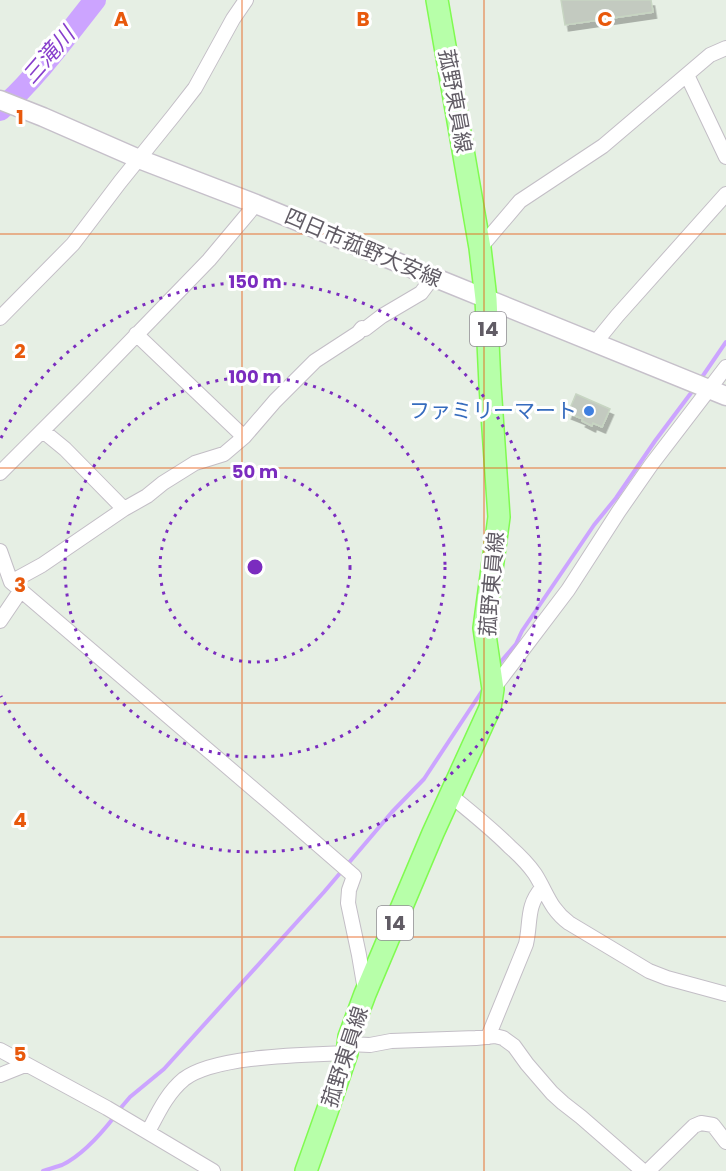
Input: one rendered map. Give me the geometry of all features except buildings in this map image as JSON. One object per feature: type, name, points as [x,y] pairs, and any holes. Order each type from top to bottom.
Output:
[{"type":"main road","name":"菰野東員線","points":[[306,1171],[365,994],[433,833],[490,708],[491,677],[484,628],[499,517],[486,299],[480,248],[437,0]]},
{"type":"main road","name":"四日市菰野大安線","points":[[0,100],[139,159],[707,388]]},
{"type":"street","points":[[0,318],[73,244],[195,87],[233,18],[246,0]]},
{"type":"street","points":[[480,248],[520,201],[603,146],[710,55],[726,48]]},
{"type":"street","points":[[687,75],[726,157]]},
{"type":"street","points":[[595,343],[726,194]]},
{"type":"street","points":[[0,473],[209,260],[255,204]]},
{"type":"street","points":[[0,621],[16,586],[42,565],[195,463],[224,453],[244,437],[275,401],[315,361],[362,328],[364,329],[421,293],[433,278]]},
{"type":"street","points":[[136,334],[244,437]]},
{"type":"street","points":[[491,677],[568,590],[651,465],[707,388],[726,367]]},
{"type":"street","points":[[43,431],[65,449],[124,509]]},
{"type":"street","points":[[0,551],[16,586],[354,876],[348,903],[360,955],[365,994]]},
{"type":"street","points":[[450,795],[490,827],[521,857],[535,874],[560,916],[638,966],[667,978],[726,994]]},
{"type":"street","points":[[488,1037],[526,944],[532,902],[542,888]]},
{"type":"street","points":[[148,1132],[168,1095],[183,1080],[196,1072],[215,1066],[391,1041],[495,1036],[503,1038],[514,1046],[558,1098],[643,1171]]},
{"type":"street","points":[[0,1050],[107,1108],[213,1171]]},
{"type":"street","points":[[0,1075],[25,1065]]},
{"type":"street","points":[[648,1171],[694,1126],[700,1123],[713,1125],[726,1142]]},
{"type":"waterway","name":"三滝川","points":[[0,110],[38,71],[95,0]]},
{"type":"waterway","points":[[700,380],[726,342]]},
{"type":"waterway","points":[[497,666],[516,644],[522,631],[594,525],[694,389]]},
{"type":"waterway","points":[[119,1110],[130,1097],[164,1069],[424,779],[484,688]]},
{"type":"waterway","points":[[43,1171],[62,1165],[77,1156],[98,1137],[115,1116]]},
{"type":"place","name":"ファミリーマート","points":[[589,411]]}]
